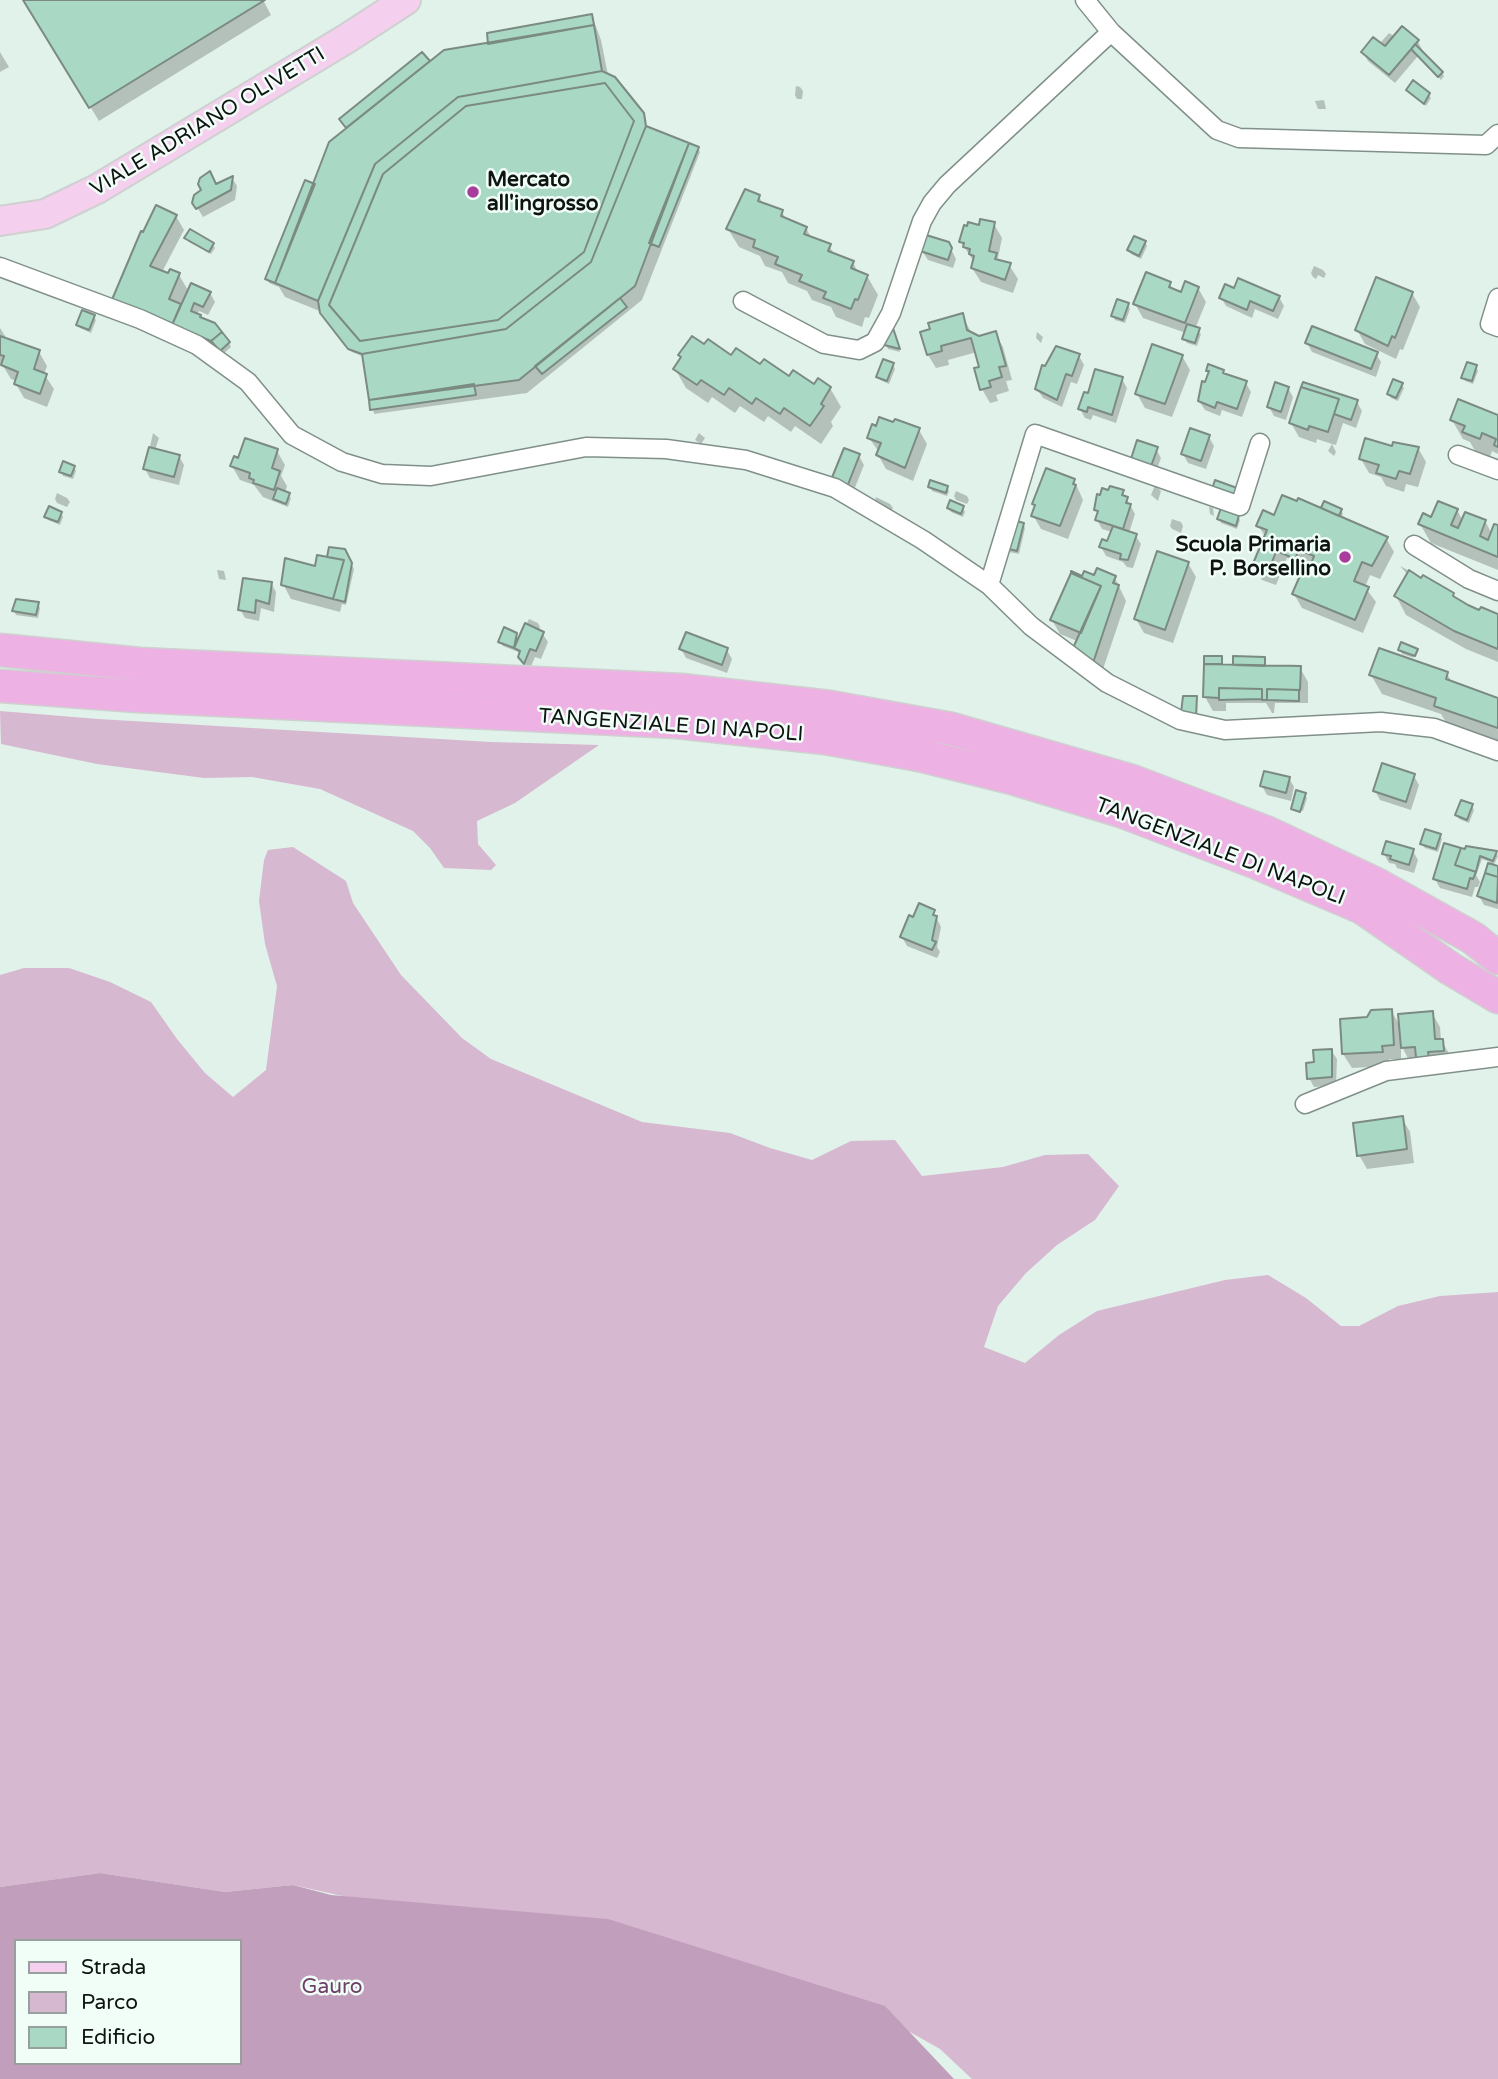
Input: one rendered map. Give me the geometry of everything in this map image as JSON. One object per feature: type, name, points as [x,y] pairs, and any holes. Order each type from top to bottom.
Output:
[{"type":"highway","name":"TANGENZIALE DI NAPOLI","points":[[0,650],[140,664],[681,690],[830,707],[952,729],[1132,781],[1268,833],[1376,884],[1473,937],[1498,958]]},
{"type":"highway","name":"TANGENZIALE DI NAPOLI","points":[[0,686],[137,696],[677,722],[825,738],[919,755],[1012,778],[1121,811],[1255,862],[1363,908],[1451,969],[1498,997]]},
{"type":"main road","name":"VIALE ADRIANO OLIVETTI","points":[[0,221],[45,214],[97,189],[406,0]]},
{"type":"street","points":[[1085,0],[1111,32],[1217,130],[1239,138],[1494,142]]},
{"type":"street","points":[[743,300],[824,344],[859,351],[875,342],[891,313],[922,220],[932,202],[1111,32]]},
{"type":"street","points":[[0,267],[140,319],[197,345],[247,382],[292,435],[342,462],[382,474],[431,476],[586,447],[666,449],[746,460],[835,488],[923,540],[989,586],[1031,626],[1107,684],[1180,720],[1225,730],[1381,722],[1434,728],[1498,751]]},
{"type":"street","points":[[1498,298],[1490,324],[1498,327]]},
{"type":"street","points":[[989,586],[1035,433],[1240,506],[1260,443]]},
{"type":"street","points":[[1458,455],[1498,470]]},
{"type":"street","points":[[1414,545],[1469,579],[1498,592]]},
{"type":"street","points":[[1304,1104],[1386,1071],[1498,1057]]},
{"type":"green space","points":[[0,711],[491,742],[599,745],[515,803],[477,821],[478,844],[496,865],[491,870],[444,868],[430,848],[413,831],[320,789],[252,777],[204,778],[97,764],[1,744]]},
{"type":"green space","points":[[293,847],[346,881],[353,903],[401,975],[462,1038],[491,1059],[642,1122],[730,1133],[812,1160],[851,1141],[895,1140],[922,1176],[1003,1167],[1045,1155],[1088,1154],[1119,1186],[1095,1220],[1057,1245],[1026,1273],[998,1306],[984,1347],[1025,1363],[1059,1335],[1097,1311],[1225,1280],[1268,1275],[1306,1298],[1341,1326],[1359,1326],[1398,1306],[1440,1296],[1498,1292],[1498,2079],[972,2079],[940,2049],[880,2015],[293,1885],[225,1892],[100,1873],[0,1887],[0,975],[24,968],[69,968],[110,982],[151,1002],[205,1073],[233,1097],[266,1070],[277,986],[265,944],[259,901],[264,860],[268,850]]},
{"type":"green space","name":"Gauro","points":[[100,1873],[225,1892],[293,1885],[331,1895],[608,1919],[885,2006],[954,2079],[0,2079],[0,1887]]},
{"type":"building","points":[[23,0],[265,0],[89,108]]},
{"type":"building","points":[[592,14],[594,25],[488,44],[487,33]]},
{"type":"building","points":[[594,25],[602,71],[458,97],[375,164],[318,301],[275,283],[329,142],[444,50]]},
{"type":"building","points":[[1402,26],[1419,40],[1389,75],[1361,52],[1373,37],[1385,46]]},
{"type":"building","points":[[1415,44],[1443,72],[1438,77],[1411,49]]},
{"type":"building","points":[[422,52],[430,61],[346,128],[339,119]]},
{"type":"building","points":[[602,71],[615,77],[644,113],[646,126],[591,262],[506,329],[362,354],[348,349],[320,313],[318,301],[375,164],[458,97]],"holes":[[[605,83],[634,121],[584,252],[498,320],[360,341],[329,305],[383,174],[466,106]]]},
{"type":"building","points":[[1413,80],[1430,93],[1424,104],[1406,90]]},
{"type":"building","points":[[605,83],[634,121],[584,252],[498,320],[360,341],[329,305],[383,174],[466,106]]},
{"type":"building","points":[[646,126],[689,143],[635,286],[519,380],[369,400],[362,354],[506,329],[591,262]]},
{"type":"building","points":[[689,143],[699,147],[659,247],[649,243]]},
{"type":"building","points":[[210,171],[216,184],[233,176],[231,190],[196,209],[192,203],[194,195],[201,190],[198,184],[200,178]]},
{"type":"building","points":[[305,180],[315,184],[275,283],[265,279]]},
{"type":"building","points":[[745,189],[760,195],[758,201],[783,210],[781,216],[807,227],[804,234],[831,244],[828,251],[854,261],[851,268],[868,275],[858,300],[855,299],[851,309],[823,298],[826,292],[799,281],[802,275],[775,264],[778,257],[753,247],[755,240],[726,229]]},
{"type":"building","points":[[156,205],[177,215],[150,266],[168,273],[170,269],[180,273],[169,299],[181,304],[172,325],[111,302],[141,231],[143,232]]},
{"type":"building","points":[[980,219],[995,222],[989,251],[997,253],[995,259],[1011,263],[1005,280],[971,268],[974,256],[969,254],[970,249],[963,247],[964,243],[959,242],[964,225],[967,226],[968,222],[979,225]]},
{"type":"building","points":[[190,229],[214,243],[209,252],[184,238]]},
{"type":"building","points":[[926,235],[949,242],[952,248],[948,260],[920,251]]},
{"type":"building","points":[[1134,236],[1146,241],[1139,256],[1127,250]]},
{"type":"building","points":[[1146,272],[1171,282],[1169,287],[1181,292],[1185,281],[1199,287],[1185,323],[1133,304]]},
{"type":"building","points":[[1376,277],[1413,292],[1395,338],[1392,336],[1388,346],[1355,330]]},
{"type":"building","points":[[1238,278],[1280,296],[1273,311],[1250,301],[1247,310],[1219,298],[1225,284],[1234,288]]},
{"type":"building","points":[[191,283],[211,292],[203,307],[194,303],[191,311],[215,323],[222,332],[211,341],[172,325]]},
{"type":"building","points":[[620,298],[627,307],[542,374],[535,366]]},
{"type":"building","points":[[1117,299],[1129,303],[1123,320],[1111,316]]},
{"type":"building","points":[[82,310],[95,315],[89,330],[76,325]]},
{"type":"building","points":[[963,313],[967,330],[979,336],[996,331],[1006,366],[999,367],[1002,377],[989,381],[991,387],[980,390],[974,368],[979,367],[971,338],[941,346],[942,351],[927,355],[920,332],[930,329],[928,323]]},
{"type":"building","points":[[1187,324],[1200,328],[1195,343],[1182,339]]},
{"type":"building","points":[[892,325],[900,349],[884,345]]},
{"type":"building","points":[[1312,326],[1378,352],[1371,369],[1305,343]]},
{"type":"building","points":[[222,332],[230,342],[220,351],[211,341]]},
{"type":"building","points":[[0,336],[40,350],[34,369],[47,374],[40,394],[14,384],[18,372],[1,365],[4,356],[0,355]]},
{"type":"building","points":[[692,336],[704,344],[708,339],[731,355],[736,348],[760,364],[764,359],[789,376],[793,370],[814,384],[818,378],[831,387],[821,404],[824,406],[810,426],[784,408],[780,414],[756,398],[752,404],[729,388],[724,395],[701,380],[697,385],[673,369],[681,357],[678,355]]},
{"type":"building","points":[[1152,344],[1183,355],[1165,404],[1135,394]]},
{"type":"building","points":[[1056,346],[1080,354],[1072,376],[1066,374],[1057,400],[1035,389],[1042,365],[1045,366]]},
{"type":"building","points":[[883,359],[894,363],[887,381],[876,377]]},
{"type":"building","points":[[1467,362],[1477,365],[1472,381],[1461,378]]},
{"type":"building","points":[[1208,364],[1224,370],[1223,373],[1247,381],[1237,409],[1217,402],[1215,408],[1198,401],[1202,381],[1205,382],[1209,371],[1206,371]]},
{"type":"building","points":[[1095,369],[1123,377],[1112,415],[1088,407],[1087,412],[1078,409],[1084,392],[1088,393]]},
{"type":"building","points":[[1393,379],[1403,383],[1396,398],[1387,394]]},
{"type":"building","points":[[1275,382],[1289,387],[1281,412],[1267,407]]},
{"type":"building","points":[[1303,382],[1358,400],[1351,420],[1334,414],[1339,399],[1301,387]]},
{"type":"building","points":[[474,384],[476,395],[370,410],[369,400]]},
{"type":"building","points":[[1301,387],[1339,399],[1328,432],[1309,426],[1308,430],[1289,423]]},
{"type":"building","points":[[1458,399],[1498,415],[1498,447],[1494,445],[1496,439],[1482,433],[1480,439],[1462,432],[1465,426],[1450,420]]},
{"type":"building","points":[[879,417],[893,422],[895,419],[920,428],[905,468],[876,455],[881,443],[867,438],[872,424],[876,426]]},
{"type":"building","points":[[1190,428],[1210,435],[1201,461],[1181,454]]},
{"type":"building","points":[[245,438],[278,449],[272,468],[280,471],[274,490],[253,483],[254,480],[249,478],[250,473],[230,466],[234,456],[238,458]]},
{"type":"building","points":[[1365,438],[1392,446],[1393,442],[1419,447],[1410,474],[1399,471],[1396,479],[1376,473],[1379,465],[1359,459]]},
{"type":"building","points":[[1137,440],[1158,447],[1150,469],[1130,462]]},
{"type":"building","points":[[149,447],[180,455],[174,477],[143,469]]},
{"type":"building","points":[[844,448],[860,454],[847,487],[831,480]]},
{"type":"building","points":[[63,461],[75,466],[71,476],[59,472]]},
{"type":"building","points":[[1046,468],[1075,479],[1073,484],[1076,485],[1060,526],[1031,516],[1035,505],[1032,504]]},
{"type":"building","points":[[930,480],[948,486],[946,493],[928,487]]},
{"type":"building","points":[[1215,480],[1237,488],[1234,497],[1212,489]]},
{"type":"building","points":[[1110,486],[1124,490],[1122,495],[1128,497],[1126,503],[1131,504],[1123,529],[1095,520],[1098,511],[1094,510],[1097,494],[1100,495],[1102,488],[1108,490]]},
{"type":"building","points":[[277,488],[290,493],[286,504],[273,499]]},
{"type":"building","name":"Scuola Primaria P. Borsellino","points":[[1282,495],[1297,501],[1298,498],[1388,537],[1372,566],[1362,562],[1354,581],[1369,587],[1355,620],[1292,594],[1306,562],[1311,564],[1314,556],[1280,542],[1268,572],[1252,566],[1267,530],[1256,526],[1263,510],[1274,515]]},
{"type":"building","points":[[950,500],[964,506],[961,514],[947,508]]},
{"type":"building","points":[[1324,501],[1342,509],[1339,516],[1321,508]]},
{"type":"building","points":[[1438,501],[1458,509],[1451,525],[1458,528],[1465,512],[1486,520],[1480,536],[1488,540],[1494,524],[1498,525],[1498,557],[1418,524],[1423,513],[1431,517]]},
{"type":"building","points":[[49,506],[62,512],[58,522],[44,517]]},
{"type":"building","points":[[1221,508],[1239,515],[1236,526],[1217,519]]},
{"type":"building","points":[[1013,520],[1024,523],[1017,551],[1005,548]]},
{"type":"building","points":[[1113,526],[1137,534],[1128,560],[1120,559],[1121,554],[1099,547],[1102,539],[1107,541]]},
{"type":"building","points":[[1280,542],[1299,549],[1295,559],[1277,551]]},
{"type":"building","points":[[329,547],[345,549],[352,563],[345,602],[333,599],[344,560],[327,557]]},
{"type":"building","points":[[1157,551],[1189,562],[1165,630],[1134,619]]},
{"type":"building","points":[[317,555],[344,560],[333,599],[281,585],[285,558],[315,566]]},
{"type":"building","points":[[1097,568],[1116,576],[1113,583],[1119,585],[1093,663],[1073,648],[1101,586],[1071,571],[1082,576],[1084,571],[1094,575]]},
{"type":"building","points":[[1409,570],[1454,593],[1453,596],[1468,605],[1498,614],[1498,649],[1454,631],[1394,596]]},
{"type":"building","points":[[1071,573],[1101,586],[1081,633],[1050,620]]},
{"type":"building","points":[[243,578],[272,582],[269,604],[256,600],[255,613],[238,610]]},
{"type":"building","points":[[16,599],[39,602],[36,615],[12,611]]},
{"type":"building","points":[[525,623],[544,632],[536,651],[530,649],[524,664],[518,657],[520,651],[514,648]]},
{"type":"building","points":[[504,627],[517,633],[514,648],[498,642]]},
{"type":"building","points":[[686,632],[728,648],[722,665],[679,649]]},
{"type":"building","points":[[1401,642],[1418,649],[1415,656],[1398,650]]},
{"type":"building","points":[[1379,648],[1448,672],[1446,679],[1498,698],[1498,728],[1434,706],[1436,698],[1369,675]]},
{"type":"building","points":[[1204,656],[1222,656],[1222,664],[1204,664]]},
{"type":"building","points":[[1233,656],[1265,657],[1265,666],[1233,665]]},
{"type":"building","points":[[1204,664],[1301,666],[1300,690],[1267,689],[1267,700],[1262,700],[1262,689],[1219,688],[1219,698],[1203,697]]},
{"type":"building","points":[[1219,688],[1262,689],[1262,699],[1219,700]]},
{"type":"building","points":[[1267,689],[1299,690],[1299,701],[1267,700]]},
{"type":"building","points":[[1183,696],[1197,696],[1196,718],[1181,713]]},
{"type":"building","points":[[1382,763],[1415,774],[1406,802],[1373,791]]},
{"type":"building","points":[[1264,771],[1290,777],[1286,793],[1260,786]]},
{"type":"building","points":[[1296,790],[1306,793],[1300,812],[1291,809]]},
{"type":"building","points":[[1461,800],[1473,804],[1467,820],[1455,815]]},
{"type":"building","points":[[1425,829],[1441,834],[1436,849],[1420,844]]},
{"type":"building","points":[[1386,841],[1414,849],[1409,865],[1382,854]]},
{"type":"building","points":[[1444,843],[1461,848],[1455,865],[1476,872],[1473,879],[1470,878],[1467,889],[1433,879]]},
{"type":"building","points":[[1466,846],[1497,851],[1493,861],[1480,856],[1476,872],[1455,865],[1461,848],[1465,849]]},
{"type":"building","points":[[1488,863],[1498,866],[1498,877],[1485,873]]},
{"type":"building","points":[[1485,873],[1498,877],[1497,903],[1477,896]]},
{"type":"building","points":[[919,903],[935,910],[933,915],[937,916],[932,940],[936,942],[932,950],[900,937],[909,915],[913,917]]},
{"type":"building","points":[[1392,1009],[1394,1045],[1382,1046],[1383,1052],[1342,1054],[1340,1019],[1367,1017],[1371,1010]]},
{"type":"building","points":[[1433,1011],[1435,1039],[1443,1039],[1444,1051],[1428,1052],[1429,1057],[1416,1058],[1415,1047],[1401,1048],[1398,1014]]},
{"type":"building","points":[[1332,1049],[1332,1077],[1307,1079],[1306,1063],[1314,1062],[1313,1050]]},
{"type":"building","points":[[1403,1116],[1407,1149],[1357,1156],[1353,1123]]},
{"type":"place","name":"Mercato all'ingrosso","points":[[473,192]]},
{"type":"place","name":"Scuola Primaria P. Borsellino","points":[[1345,557]]}]
